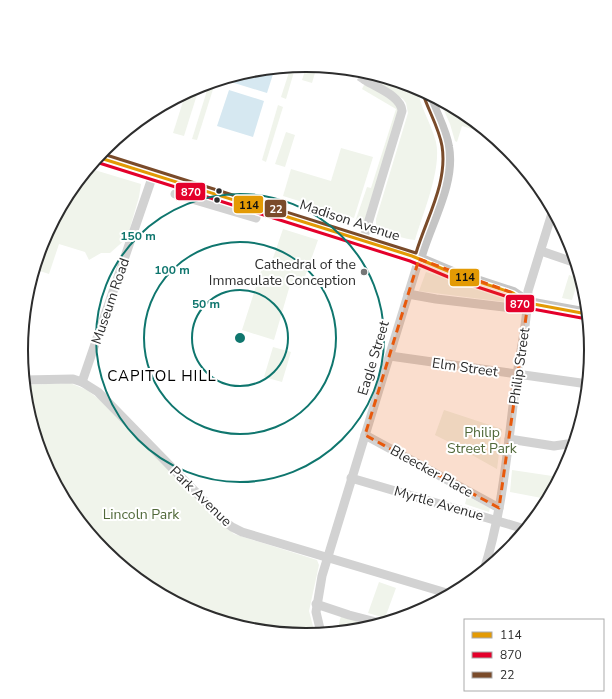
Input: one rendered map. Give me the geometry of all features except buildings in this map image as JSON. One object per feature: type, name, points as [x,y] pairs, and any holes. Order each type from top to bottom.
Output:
[{"type":"main road","name":"Eagle Street","points":[[419,259],[426,235],[433,222],[446,178],[448,164],[448,150],[444,134],[431,101]]},
{"type":"main road","points":[[103,159],[198,188]]},
{"type":"main road","name":"Madison Avenue","points":[[238,201],[419,259],[455,274],[513,293],[528,303],[582,313]]},
{"type":"street","points":[[363,240],[402,111],[401,104],[397,99],[365,80]]},
{"type":"street","name":"Museum Road","points":[[82,382],[154,175]]},
{"type":"street","points":[[175,194],[256,218]]},
{"type":"street","name":"Philip Street","points":[[486,561],[499,508],[528,303],[528,291],[551,218]]},
{"type":"street","points":[[541,251],[569,261]]},
{"type":"street","name":"Eagle Street","points":[[320,627],[316,612],[316,604],[322,576],[419,259]]},
{"type":"street","points":[[408,294],[504,307],[528,303]]},
{"type":"street","name":"Elm Street","points":[[390,356],[582,383]]},
{"type":"street","name":"Park Avenue","points":[[30,380],[67,378],[82,382],[98,392],[180,477],[224,521],[232,527],[242,532],[442,592]]},
{"type":"street","name":"Bleecker Place","points":[[365,435],[499,508]]},
{"type":"street","points":[[509,439],[554,446],[567,444]]},
{"type":"street","name":"Myrtle Avenue","points":[[352,478],[520,527]]},
{"type":"street","points":[[316,604],[369,620]]},
{"type":"highlighted area","points":[[419,259],[513,293],[528,303],[499,508],[365,435]]},
{"type":"green space","points":[[289,72],[294,72],[286,99],[281,97]]},
{"type":"green space","points":[[305,72],[315,72],[312,83],[302,80]]},
{"type":"green space","points":[[374,80],[395,86],[419,96],[436,142],[437,153],[434,178],[415,240],[400,237],[376,227],[376,219],[408,113],[406,103],[403,99]]},
{"type":"green space","points":[[365,83],[393,101],[399,109],[365,219],[362,224],[355,222],[367,187],[371,188],[396,109],[362,89]]},
{"type":"green space","points":[[214,87],[197,140],[192,139],[207,90]]},
{"type":"green space","points":[[197,94],[184,136],[173,133],[184,100]]},
{"type":"green space","points":[[278,105],[283,107],[266,162],[262,160]]},
{"type":"green space","points":[[443,108],[472,127],[472,129],[462,126],[457,142],[455,141]]},
{"type":"green space","points":[[286,132],[295,135],[285,167],[275,164]]},
{"type":"green space","points":[[341,148],[373,157],[354,218],[283,196],[291,169],[331,181]]},
{"type":"green space","points":[[94,170],[141,184],[139,197],[127,238],[110,253],[101,253],[89,260],[85,252],[59,244],[49,274],[39,271],[49,243],[65,210]]},
{"type":"green space","points":[[283,229],[318,240],[301,288],[290,285],[274,340],[242,330],[262,268],[273,258]]},
{"type":"green space","points":[[426,272],[504,296],[505,302],[419,291]]},
{"type":"green space","points":[[569,275],[575,277],[577,285],[572,300],[562,298]]},
{"type":"green space","points":[[273,347],[291,352],[282,382],[264,377]]},
{"type":"green space","name":"Lincoln Park","points":[[70,383],[87,390],[100,400],[234,534],[317,560],[319,565],[309,611],[313,628],[270,625],[217,613],[183,599],[167,590],[152,581],[123,559],[85,519],[65,488],[49,456],[43,439],[37,421],[30,385]]},
{"type":"green space","name":"Philip Street Park","points":[[444,410],[502,429],[497,469],[435,435]]},
{"type":"green space","points":[[512,470],[553,476],[541,498],[510,492]]},
{"type":"green space","points":[[467,496],[490,508],[489,512],[465,504]]},
{"type":"green space","points":[[379,582],[396,588],[386,616],[382,617],[368,613]]},
{"type":"green space","points":[[341,616],[360,622],[342,625],[338,625]]},
{"type":"shaded area","points":[[273,74],[267,93],[231,82],[252,77]]},
{"type":"shaded area","points":[[229,90],[264,101],[253,137],[217,126]]},
{"type":"tunnel","points":[[361,77],[365,80]]},
{"type":"tunnel","points":[[198,188],[238,201]]},
{"type":"transit line","name":"22","points":[[107,155],[416,253],[435,201],[442,174],[443,160],[439,133],[425,98]]},
{"type":"transit line","name":"114","points":[[103,159],[412,256],[455,274],[513,293],[528,303],[582,313]]},
{"type":"transit line","name":"870","points":[[100,163],[410,261],[453,279],[511,298],[527,308],[582,318]]},
{"type":"place","name":"Cathedral of the Immaculate Conception","points":[[364,272]]},
{"type":"district","name":"CAPITOL HILL","points":[[162,376]]}]
